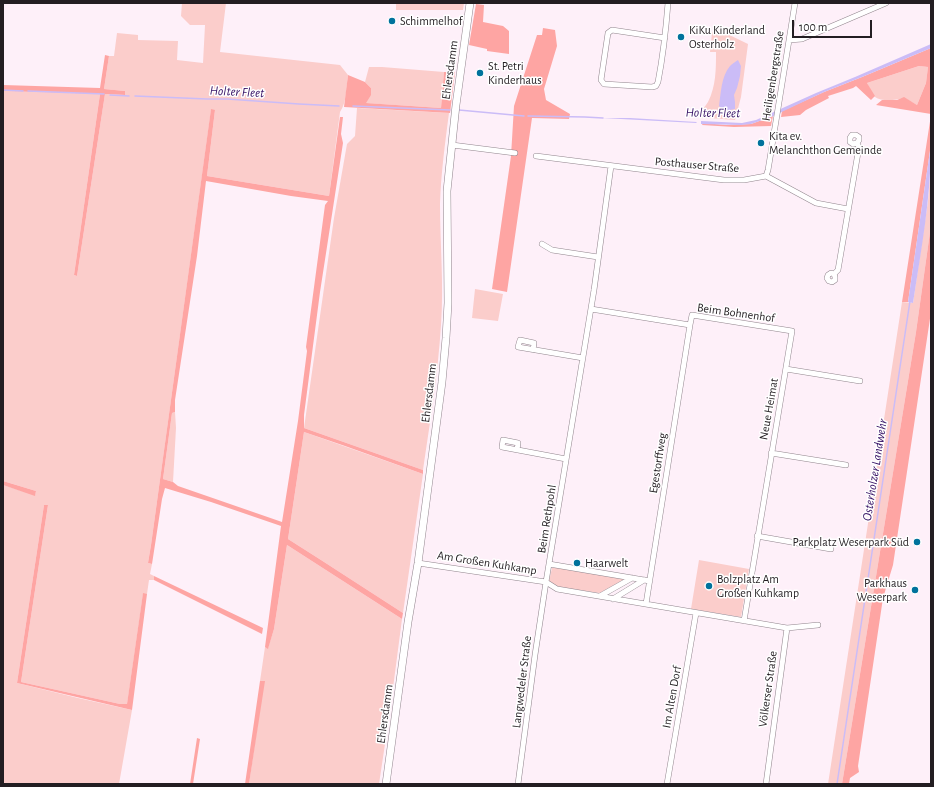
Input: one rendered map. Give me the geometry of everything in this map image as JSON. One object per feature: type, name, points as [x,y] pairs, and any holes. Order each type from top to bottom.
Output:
[{"type":"street","name":"Ehlersdamm","points":[[386,784],[408,622],[418,563],[442,382],[448,303],[446,190],[470,3]]},
{"type":"street","points":[[665,38],[612,30],[608,33],[602,80],[604,84],[656,86],[659,80],[665,38],[668,3]]},
{"type":"street","name":"Heiligenbergstraße","points":[[766,176],[795,3]]},
{"type":"street","points":[[789,40],[802,39],[886,3]]},
{"type":"street","points":[[834,274],[838,270],[859,147],[857,143]]},
{"type":"street","points":[[452,145],[515,153]]},
{"type":"street","name":"Posthauser Straße","points":[[536,156],[724,180],[744,180],[766,176]]},
{"type":"street","name":"Beim Rethpohl","points":[[546,582],[591,309],[610,166]]},
{"type":"street","points":[[766,176],[816,203],[848,209]]},
{"type":"street","points":[[542,244],[552,250],[598,258]]},
{"type":"street","name":"Beim Bohnenhof","points":[[591,309],[690,325],[692,315],[792,331]]},
{"type":"street","name":"Egestorffweg","points":[[646,604],[647,581],[690,325]]},
{"type":"street","name":"Neue Heimat","points":[[744,621],[792,331]]},
{"type":"street","points":[[533,350],[583,358]]},
{"type":"street","name":"Neue Heimat","points":[[786,369],[860,381]]},
{"type":"street","points":[[517,450],[566,459]]},
{"type":"street","name":"Neue Heimat","points":[[771,453],[846,465]]},
{"type":"street","points":[[757,536],[831,549]]},
{"type":"street","name":"Am Großen Kuhkamp","points":[[418,563],[546,582],[557,589],[787,628]]},
{"type":"street","name":"Am Großen Kuhkamp","points":[[549,564],[647,581]]},
{"type":"street","points":[[600,596],[632,578]]},
{"type":"street","points":[[613,599],[647,581]]},
{"type":"street","name":"Langwedeler Straße","points":[[518,784],[546,582]]},
{"type":"street","name":"Im Alten Dorf","points":[[667,784],[696,613]]},
{"type":"street","points":[[787,628],[818,625]]},
{"type":"street","name":"Völkerser Straße","points":[[766,784],[787,628]]},
{"type":"shaded area","points":[[182,3],[226,3],[220,52],[340,65],[348,75],[345,99],[340,112],[329,196],[207,176],[215,110],[211,110],[148,563],[152,564],[150,574],[154,576],[154,580],[149,580],[147,594],[143,594],[127,705],[21,682],[48,505],[44,505],[17,683],[132,710],[119,784],[3,784],[3,485],[35,495],[36,491],[3,481],[3,91],[100,94],[74,275],[77,276],[105,94],[125,95],[125,91],[104,89],[109,56],[114,56],[117,33],[138,35],[138,40],[178,41],[177,60],[203,63],[205,25],[190,25],[181,16]]},
{"type":"shaded area","points":[[396,3],[464,3],[463,10],[396,10]]},
{"type":"shaded area","points":[[476,4],[484,5],[483,22],[503,26],[509,31],[509,54],[487,51],[487,49],[469,45]]},
{"type":"shaded area","points":[[543,28],[555,30],[557,46],[544,89],[546,100],[570,114],[569,119],[532,118],[507,292],[492,289],[511,156],[514,106],[537,35],[542,35]]},
{"type":"shaded area","points":[[715,28],[748,44],[741,97],[735,120],[696,117],[708,102],[714,84],[716,52],[710,52],[712,33]]},
{"type":"shaded area","points":[[931,44],[931,48],[824,92],[771,117],[751,124],[701,124],[701,121],[742,123],[756,120]]},
{"type":"shaded area","points":[[931,48],[931,114],[876,105],[882,100],[897,100],[904,97],[917,105],[926,83],[928,67],[919,66],[867,83],[875,96],[871,100],[856,86],[828,96],[829,98],[806,110],[800,115],[781,117],[782,111]]},
{"type":"shaded area","points":[[105,55],[109,56],[104,89],[125,91],[125,95],[105,94],[77,276],[74,275],[100,94],[3,91],[3,85],[100,88]]},
{"type":"shaded area","points":[[738,60],[741,66],[740,76],[734,95],[735,109],[724,111],[719,106],[723,80],[730,66]]},
{"type":"shaded area","points":[[919,66],[928,67],[926,83],[917,105],[904,98],[889,100],[878,99],[874,96],[867,83]]},
{"type":"shaded area","points":[[369,67],[444,72],[441,108],[365,103],[371,88],[365,82]]},
{"type":"shaded area","points":[[444,72],[455,72],[450,113],[344,107],[348,75],[365,82],[371,88],[371,95],[366,103],[441,108]]},
{"type":"shaded area","points":[[357,108],[449,113],[442,170],[440,204],[442,310],[440,343],[423,470],[304,428],[334,218],[347,144],[355,136]]},
{"type":"shaded area","points":[[211,109],[215,110],[207,176],[329,196],[340,117],[343,117],[341,134],[343,143],[320,292],[304,415],[304,428],[423,470],[423,474],[304,432],[288,539],[403,613],[402,619],[287,545],[274,629],[268,649],[265,647],[281,526],[165,488],[152,564],[148,563]],"holes":[[[206,181],[328,201],[325,205],[306,347],[307,351],[298,421],[282,522],[178,486],[173,482],[163,479],[172,413],[175,412],[175,400],[197,256]]]},
{"type":"shaded area","points":[[931,115],[931,144],[908,302],[902,302]]},
{"type":"shaded area","points":[[773,116],[771,126],[734,127],[702,125],[703,123],[726,125],[751,124]]},
{"type":"shaded area","points":[[602,118],[630,118],[697,122],[696,123]]},
{"type":"shaded area","points":[[931,144],[931,164],[927,204],[913,303],[908,302]]},
{"type":"shaded area","points":[[931,165],[931,225],[916,332],[842,784],[828,784],[902,302],[913,303],[928,201]]},
{"type":"shaded area","points":[[931,225],[931,312],[893,565],[883,598],[858,766],[859,772],[850,778],[849,784],[842,784],[916,332]]},
{"type":"shaded area","points":[[475,289],[503,294],[498,321],[472,318]]},
{"type":"shaded area","points":[[175,412],[176,428],[173,482],[163,479],[172,413]]},
{"type":"shaded area","points":[[304,432],[423,474],[403,613],[288,539]]},
{"type":"shaded area","points":[[3,481],[36,491],[35,496],[3,485]]},
{"type":"shaded area","points":[[44,505],[48,505],[21,682],[120,704],[127,704],[143,593],[147,594],[132,710],[17,683]]},
{"type":"shaded area","points":[[287,545],[402,619],[379,784],[249,784],[264,681],[260,681],[265,647],[268,648],[274,629]]},
{"type":"shaded area","points":[[699,560],[749,569],[741,617],[691,609]]},
{"type":"shaded area","points":[[555,567],[625,579],[600,593],[563,588],[555,586],[549,581],[552,568]]},
{"type":"shaded area","points":[[154,576],[263,628],[262,634],[154,580]]},
{"type":"shaded area","points":[[260,681],[265,681],[249,784],[245,784]]},
{"type":"shaded area","points":[[197,738],[200,739],[193,784],[190,784]]},
{"type":"waterway","name":"Holter Fleet","points":[[3,90],[23,91]]},
{"type":"waterway","name":"Holter Fleet","points":[[28,91],[104,94]]},
{"type":"waterway","name":"Holter Fleet","points":[[110,95],[129,96]]},
{"type":"waterway","name":"Holter Fleet","points":[[135,96],[227,99],[339,106]]},
{"type":"waterway","name":"Holter Fleet","points":[[353,106],[450,110]]},
{"type":"waterway","name":"Holter Fleet","points":[[459,110],[524,116]]},
{"type":"waterway","name":"Holter Fleet","points":[[528,116],[603,118]]},
{"type":"waterway","name":"Osterholzer Landwehr","points":[[837,784],[910,301]]},
{"type":"place","name":"Schimmelhof","points":[[392,21]]},
{"type":"place","name":"KiKu Kinderland Osterholz","points":[[681,37]]},
{"type":"place","name":"St. Petri Kinderhaus","points":[[480,73]]},
{"type":"place","name":"Kita ev. Melanchthon Gemeinde","points":[[761,143]]},
{"type":"place","name":"Parkplatz Weserpark Süd","points":[[917,542]]},
{"type":"place","name":"Haarwelt","points":[[577,563]]},
{"type":"place","name":"Bolzplatz Am Großen Kuhkamp","points":[[709,586]]},
{"type":"place","name":"Parkhaus Weserpark","points":[[915,590]]}]
